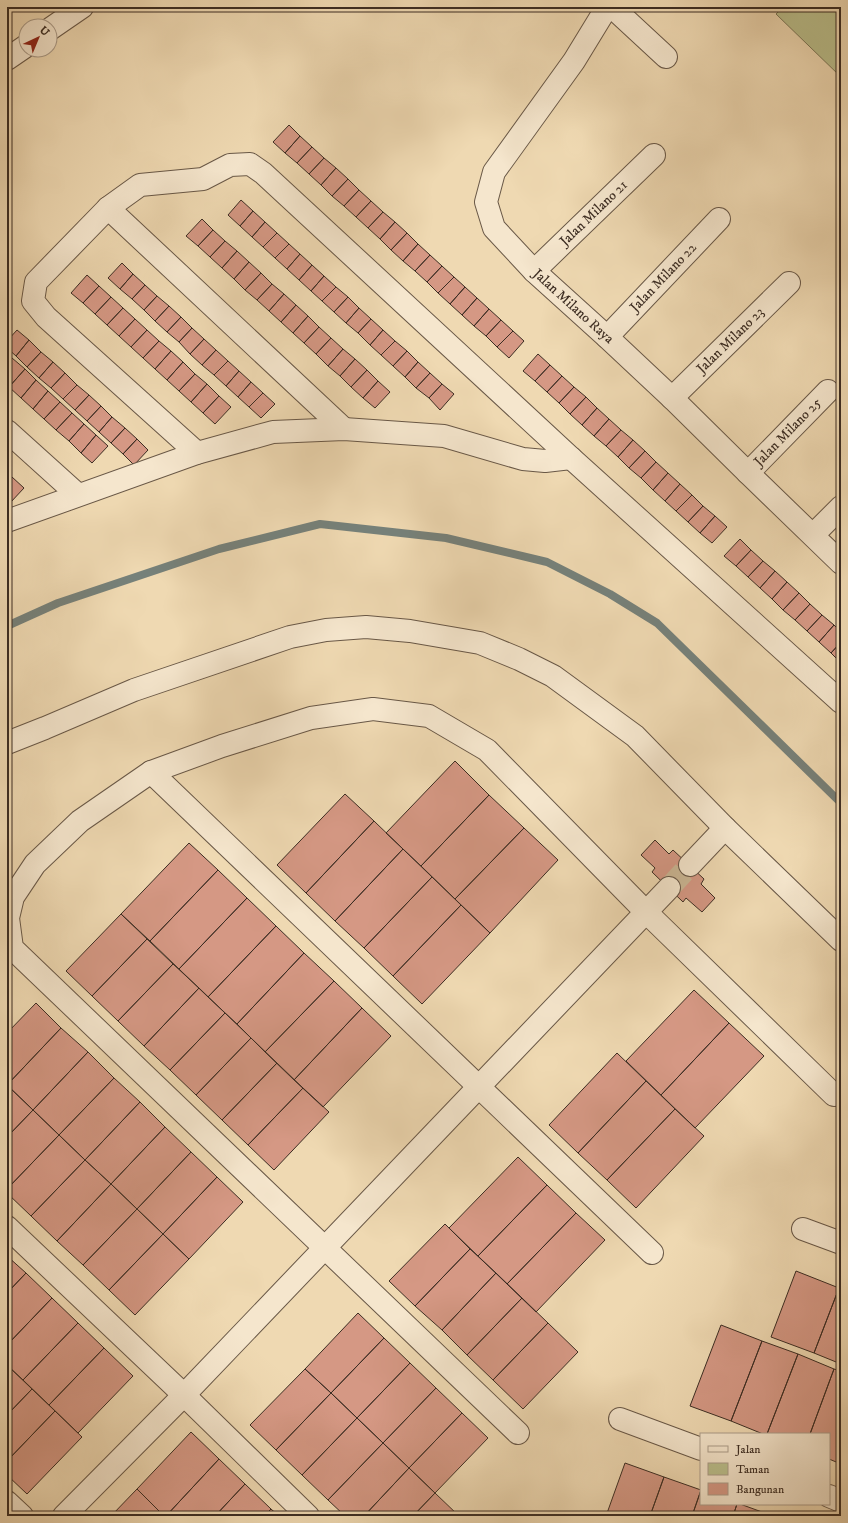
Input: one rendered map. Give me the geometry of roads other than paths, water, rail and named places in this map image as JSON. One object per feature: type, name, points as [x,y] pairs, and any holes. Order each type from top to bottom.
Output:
[{"type":"street","points":[[58,24],[82,7]]},
{"type":"street","name":"Jalan Milano Raya","points":[[607,7],[574,61],[494,172],[486,202],[494,228],[534,272],[607,337],[672,398],[841,563]]},
{"type":"street","points":[[612,7],[666,57]]},
{"type":"street","points":[[7,60],[18,52]]},
{"type":"street","name":"Jalan Milano 21","points":[[534,272],[654,155]]},
{"type":"street","points":[[197,453],[46,317],[33,301],[36,282],[108,208],[140,185],[202,179],[230,165],[250,164],[263,173],[571,458],[841,702]]},
{"type":"street","points":[[108,208],[344,429]]},
{"type":"street","name":"Jalan Milano 22","points":[[607,337],[719,219]]},
{"type":"street","name":"Jalan Milano 23","points":[[672,398],[789,283]]},
{"type":"street","name":"Jalan Milano 25","points":[[748,473],[828,391]]},
{"type":"street","points":[[7,521],[197,453],[273,432],[344,429],[444,436],[523,459],[545,461],[571,458]]},
{"type":"street","points":[[7,431],[78,495]]},
{"type":"street","points":[[813,535],[841,507]]},
{"type":"street","points":[[7,743],[134,690],[290,637],[326,630],[366,626],[410,631],[480,643],[519,658],[553,676],[635,736],[724,828],[841,940]]},
{"type":"street","points":[[518,1434],[12,948],[8,918],[13,897],[35,864],[80,821],[151,772],[222,746],[311,718],[373,709],[429,716],[487,750],[646,912],[834,1095]]},
{"type":"street","points":[[151,772],[652,1253]]},
{"type":"street","points":[[690,865],[724,828]]},
{"type":"street","points":[[64,1516],[184,1395],[326,1248],[669,888]]},
{"type":"street","points":[[7,1227],[184,1395],[308,1516]]},
{"type":"street","points":[[803,1229],[841,1243]]},
{"type":"street","points":[[620,1419],[700,1449]]},
{"type":"street","points":[[830,1496],[841,1500]]},
{"type":"street","points":[[7,1502],[22,1516]]},
{"type":"waterway","points":[[7,626],[58,603],[219,549],[320,524],[446,538],[547,562],[610,594],[657,623],[841,803]]},
{"type":"tunnel","points":[[669,888],[690,865]]}]
